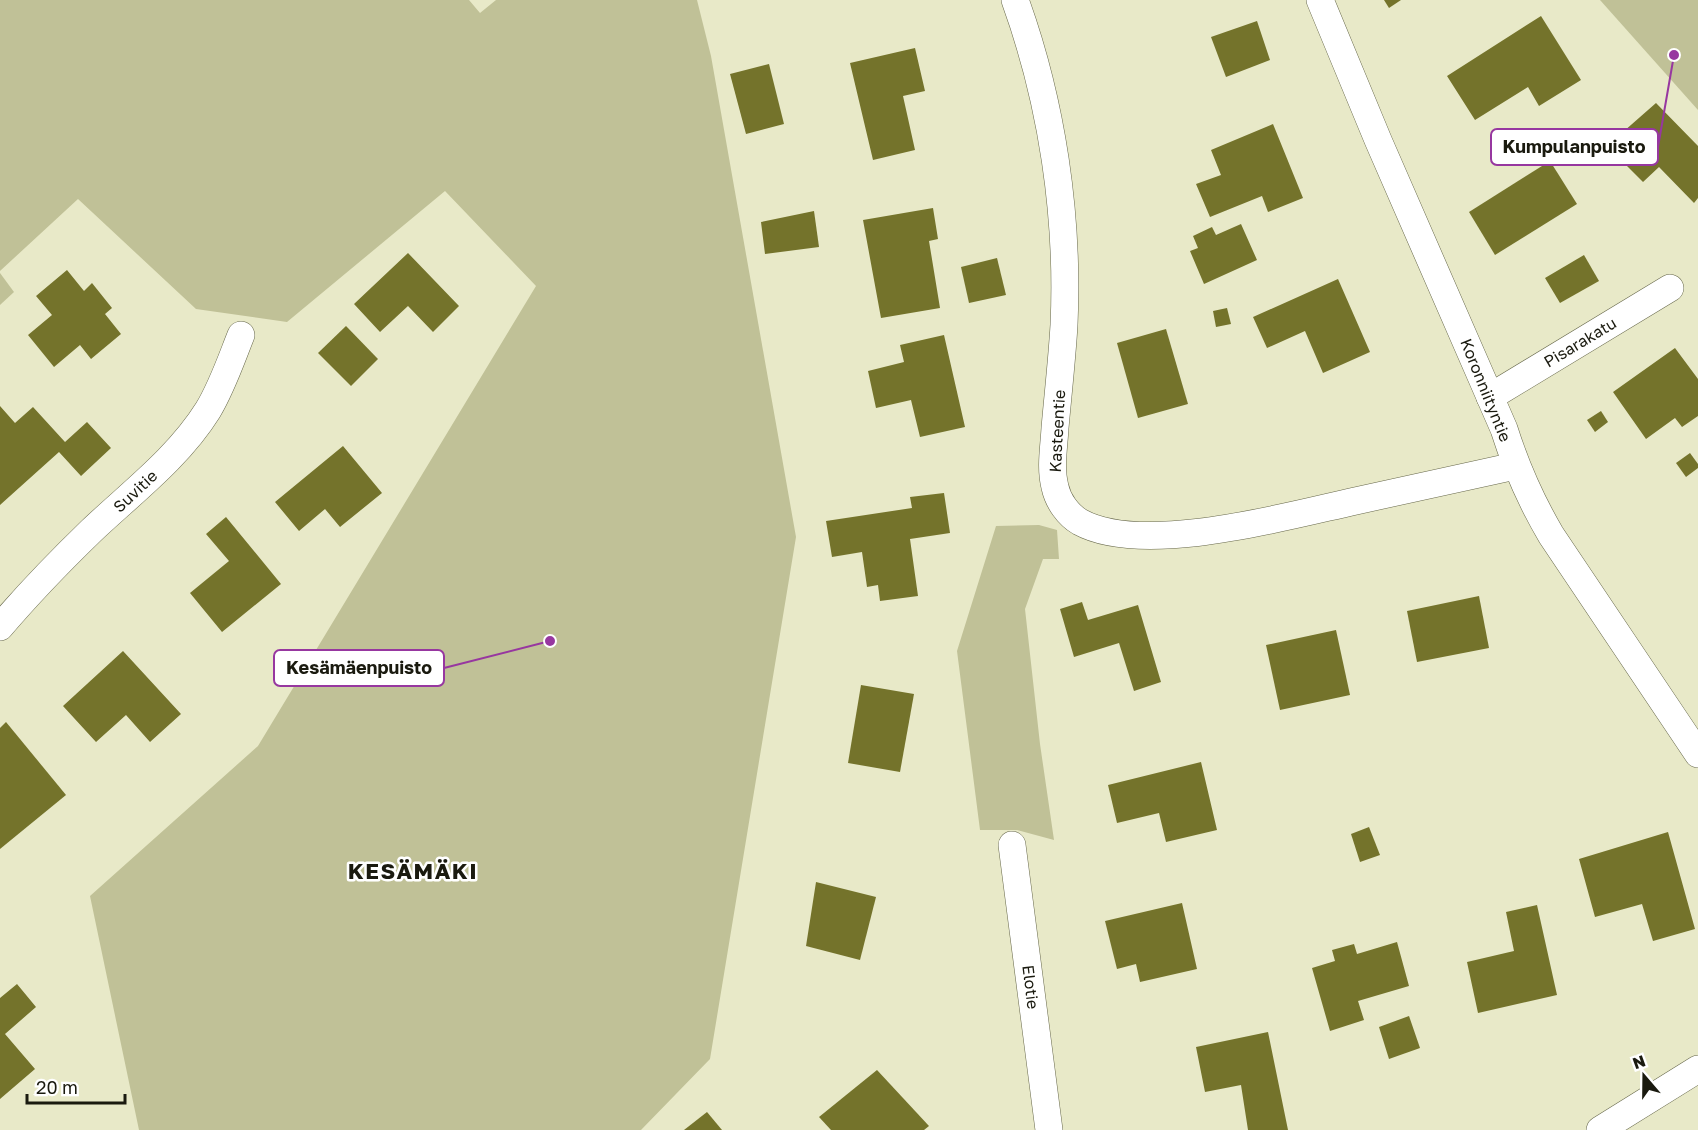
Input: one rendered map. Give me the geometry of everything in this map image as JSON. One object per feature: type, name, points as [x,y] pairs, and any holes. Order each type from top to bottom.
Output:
[{"type":"street","name":"Kasteentie","points":[[1015,0],[1040,88],[1054,154],[1063,213],[1064,325],[1052,463],[1055,488],[1064,508],[1079,521],[1099,529],[1130,534],[1168,535],[1222,529],[1515,466]]},
{"type":"street","name":"Koronniityntie","points":[[1320,0],[1378,140],[1504,429],[1515,466],[1531,500],[1551,535],[1698,754]]},
{"type":"street","name":"Pisarakatu","points":[[1490,397],[1670,288]]},
{"type":"street","name":"Suvitie","points":[[0,627],[40,581],[158,471],[186,439],[207,410],[226,374],[241,335]]},
{"type":"street","name":"Elotie","points":[[1012,845],[1050,1130]]},
{"type":"street","points":[[1600,1130],[1698,1069]]},
{"type":"green space","points":[[0,0],[469,0],[480,13],[496,0],[697,0],[711,56],[796,537],[710,1059],[641,1130],[139,1130],[90,896],[258,746],[536,286],[445,191],[287,322],[196,309],[78,199],[0,271]]},
{"type":"green space","points":[[1600,0],[1698,0],[1698,110]]},
{"type":"green space","points":[[0,273],[14,292],[0,305]]},
{"type":"green space","points":[[1039,525],[1057,530],[1059,559],[1043,559],[1025,609],[1040,744],[1054,840],[1017,830],[980,830],[957,651],[996,526]]},
{"type":"building","points":[[1384,0],[1401,0],[1389,8]]},
{"type":"building","points":[[1541,16],[1581,80],[1539,106],[1528,87],[1475,120],[1447,76]]},
{"type":"building","points":[[1257,21],[1270,60],[1226,77],[1211,37]]},
{"type":"building","points":[[915,48],[925,91],[903,96],[915,150],[873,160],[850,63]]},
{"type":"building","points":[[769,64],[784,124],[746,134],[730,74]]},
{"type":"building","points":[[1656,103],[1698,146],[1698,198],[1694,203],[1659,167],[1643,182],[1607,146]]},
{"type":"building","points":[[1273,124],[1303,198],[1268,212],[1262,196],[1210,217],[1196,184],[1221,175],[1211,150]]},
{"type":"building","points":[[1550,161],[1577,204],[1495,255],[1469,212]]},
{"type":"building","points":[[933,208],[938,239],[929,241],[940,308],[881,318],[863,220]]},
{"type":"building","points":[[814,211],[819,247],[765,254],[761,222]]},
{"type":"building","points":[[1241,224],[1257,260],[1204,284],[1190,251],[1198,248],[1193,236],[1212,227],[1216,235]]},
{"type":"building","points":[[408,253],[459,306],[433,332],[408,306],[380,332],[354,304]]},
{"type":"building","points":[[1584,255],[1599,281],[1560,303],[1545,278]]},
{"type":"building","points":[[997,258],[1006,295],[969,303],[961,267]]},
{"type":"building","points":[[67,270],[84,291],[92,283],[112,308],[105,314],[121,334],[91,359],[80,345],[54,367],[28,335],[52,315],[36,296]]},
{"type":"building","points":[[1338,279],[1370,352],[1323,373],[1305,331],[1267,348],[1253,317]]},
{"type":"building","points":[[1227,308],[1231,324],[1216,327],[1213,311]]},
{"type":"building","points":[[346,326],[378,359],[351,386],[318,353]]},
{"type":"building","points":[[1166,329],[1188,404],[1138,418],[1117,343]]},
{"type":"building","points":[[944,335],[965,427],[920,437],[911,400],[876,408],[868,371],[904,362],[900,345]]},
{"type":"building","points":[[1675,348],[1698,379],[1698,416],[1682,427],[1675,418],[1646,439],[1613,392]]},
{"type":"building","points":[[0,406],[15,423],[33,407],[65,442],[87,422],[111,448],[81,476],[59,452],[0,505]]},
{"type":"building","points":[[1601,411],[1608,422],[1595,432],[1587,420]]},
{"type":"building","points":[[343,446],[382,493],[340,527],[325,509],[299,531],[275,502]]},
{"type":"building","points":[[1690,453],[1698,464],[1698,468],[1686,477],[1676,463]]},
{"type":"building","points":[[944,493],[950,533],[910,539],[918,596],[880,601],[878,585],[867,587],[862,552],[832,557],[826,521],[912,508],[910,497]]},
{"type":"building","points":[[226,517],[281,584],[222,632],[190,593],[229,561],[206,534]]},
{"type":"building","points":[[1479,596],[1489,648],[1417,662],[1407,611]]},
{"type":"building","points":[[1082,602],[1088,620],[1138,605],[1161,682],[1134,691],[1119,643],[1074,657],[1060,609]]},
{"type":"building","points":[[1336,630],[1350,695],[1280,710],[1266,645]]},
{"type":"building","points":[[123,651],[181,714],[150,742],[126,715],[96,742],[63,706]]},
{"type":"building","points":[[861,685],[914,694],[900,772],[848,763]]},
{"type":"building","points":[[6,722],[66,795],[0,849],[0,728]]},
{"type":"building","points":[[1201,762],[1217,830],[1166,842],[1159,813],[1117,823],[1108,785]]},
{"type":"building","points":[[1369,827],[1380,855],[1360,862],[1351,834]]},
{"type":"building","points":[[1668,832],[1695,929],[1653,941],[1642,904],[1595,917],[1579,859]]},
{"type":"building","points":[[816,882],[876,897],[860,960],[806,946]]},
{"type":"building","points":[[1182,903],[1197,969],[1140,982],[1136,964],[1117,969],[1105,921]]},
{"type":"building","points":[[1537,905],[1557,995],[1478,1013],[1467,962],[1514,951],[1506,912]]},
{"type":"building","points":[[1397,942],[1409,986],[1358,1001],[1364,1020],[1330,1031],[1312,968],[1335,961],[1332,950],[1354,944],[1357,954]]},
{"type":"building","points":[[17,984],[36,1007],[5,1034],[35,1069],[0,1099],[0,998]]},
{"type":"building","points":[[1409,1016],[1420,1048],[1389,1059],[1379,1027]]},
{"type":"building","points":[[1268,1032],[1288,1130],[1248,1130],[1241,1085],[1205,1092],[1196,1047]]},
{"type":"building","points":[[877,1070],[929,1126],[924,1130],[831,1130],[819,1117]]},
{"type":"building","points":[[707,1112],[722,1130],[684,1130]]},
{"type":"place","name":"Kumpulanpuisto","points":[[1674,55]]},
{"type":"place","name":"Kesämäenpuisto","points":[[550,641]]},
{"type":"district","name":"KESÄMÄKI","points":[[413,871]]}]
